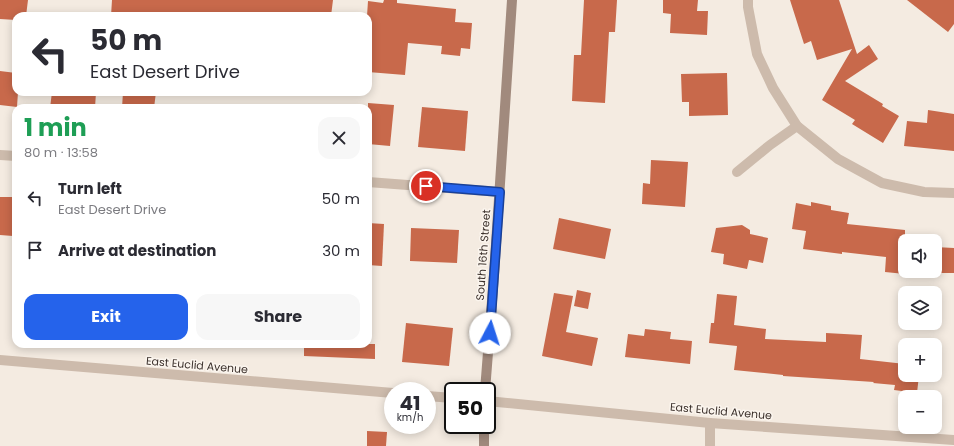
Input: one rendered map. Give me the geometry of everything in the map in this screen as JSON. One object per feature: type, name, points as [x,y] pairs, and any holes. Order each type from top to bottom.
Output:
[{"type":"main road","name":"South 16th Street","points":[[486,382],[500,192],[512,0]]},
{"type":"main road","points":[[484,434],[484,446]]},
{"type":"street","points":[[748,0],[757,54],[773,88],[797,126],[838,159],[882,183],[924,192],[954,193]]},
{"type":"street","points":[[737,172],[770,145],[797,126]]},
{"type":"street","points":[[0,155],[12,156]]},
{"type":"street","points":[[372,182],[500,192]]},
{"type":"street","name":"East Euclid Avenue","points":[[0,360],[384,392]]},
{"type":"street","name":"East Euclid Avenue","points":[[496,402],[710,423],[954,440]]},
{"type":"street","points":[[710,423],[710,446]]},
{"type":"building","points":[[0,0],[28,0],[26,12],[12,12],[12,20],[0,19]]},
{"type":"building","points":[[112,0],[333,0],[332,12],[111,12]]},
{"type":"building","points":[[384,0],[397,0],[397,3],[456,9],[455,22],[472,23],[470,49],[461,48],[460,56],[441,54],[442,46],[408,43],[405,75],[372,72],[372,12],[367,12],[368,1],[383,3]]},
{"type":"building","points":[[584,0],[617,0],[615,32],[609,32],[605,103],[572,101],[574,55],[581,55]]},
{"type":"building","points":[[663,0],[698,0],[697,11],[708,11],[707,35],[670,33],[671,14],[663,13]]},
{"type":"building","points":[[790,0],[839,0],[857,54],[869,45],[878,59],[845,81],[883,104],[882,106],[899,116],[883,143],[852,124],[855,120],[822,100],[852,49],[817,60],[811,41],[804,44]]},
{"type":"building","points":[[907,0],[954,0],[954,24],[948,32]]},
{"type":"building","points":[[0,71],[12,72],[12,96],[18,96],[17,104],[12,104],[12,106],[0,105]]},
{"type":"building","points":[[727,73],[728,115],[689,116],[689,102],[682,102],[681,74]]},
{"type":"building","points":[[52,96],[96,96],[95,104],[50,104]]},
{"type":"building","points":[[123,96],[156,96],[154,104],[122,104]]},
{"type":"building","points":[[368,103],[394,105],[390,146],[372,144],[372,104]]},
{"type":"building","points":[[422,107],[468,111],[465,151],[418,147]]},
{"type":"building","points":[[928,110],[954,114],[954,151],[904,146],[907,121],[927,123]]},
{"type":"building","points":[[651,160],[688,162],[685,207],[642,204],[643,183],[650,184]]},
{"type":"building","points":[[0,197],[12,197],[12,236],[0,235]]},
{"type":"building","points":[[811,202],[831,206],[831,210],[849,213],[847,224],[905,230],[905,234],[898,234],[898,273],[885,272],[886,257],[842,252],[842,254],[803,249],[806,231],[792,229],[796,203],[811,206]]},
{"type":"building","points":[[559,218],[611,229],[605,259],[553,249]]},
{"type":"building","points":[[372,223],[384,224],[382,266],[372,265]]},
{"type":"building","points":[[742,225],[750,230],[750,234],[768,238],[763,263],[749,260],[747,269],[723,264],[724,254],[711,252],[716,228]]},
{"type":"building","points":[[411,228],[459,230],[457,263],[410,261]]},
{"type":"building","points":[[942,247],[954,248],[954,273],[942,273]]},
{"type":"building","points":[[577,290],[591,293],[588,309],[574,306]]},
{"type":"building","points":[[554,293],[573,296],[566,332],[598,338],[592,366],[542,356]]},
{"type":"building","points":[[717,294],[737,296],[734,325],[766,329],[765,339],[826,342],[826,333],[862,335],[860,359],[898,363],[898,382],[918,382],[917,390],[894,390],[895,385],[873,383],[874,382],[783,376],[734,370],[737,346],[709,343],[711,323],[714,323]]},
{"type":"building","points":[[406,323],[453,328],[449,366],[402,362]]},
{"type":"building","points":[[645,329],[671,332],[670,339],[692,341],[690,364],[625,357],[628,334],[644,336]]},
{"type":"building","points":[[372,344],[375,344],[375,359],[304,356],[304,348],[372,348]]},
{"type":"building","points":[[367,431],[384,432],[384,434],[387,434],[386,446],[367,446]]},
{"type":"route","points":[[426,186],[500,192],[490,333]]}]
